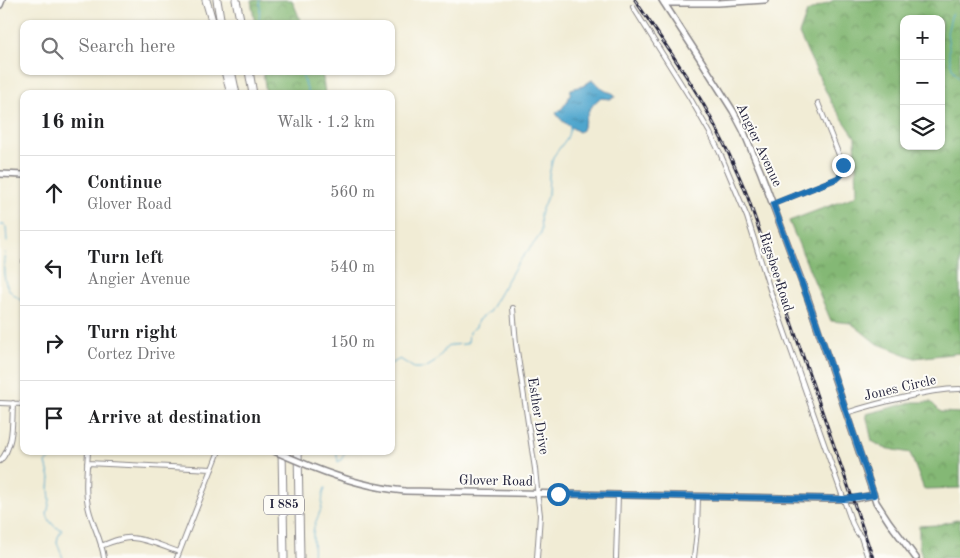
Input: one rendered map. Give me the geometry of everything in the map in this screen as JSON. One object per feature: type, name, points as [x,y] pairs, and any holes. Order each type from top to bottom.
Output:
[{"type":"highway","points":[[206,0],[212,20]]},
{"type":"highway","points":[[217,0],[220,20]]},
{"type":"highway","points":[[236,0],[241,20]]},
{"type":"highway","points":[[241,0],[242,20]]},
{"type":"highway","points":[[226,75],[230,90]]},
{"type":"highway","points":[[232,75],[235,90]]},
{"type":"highway","points":[[250,75],[252,90]]},
{"type":"highway","name":"I 885","points":[[282,455],[284,558]]},
{"type":"highway","name":"I 885","points":[[298,455],[300,558]]},
{"type":"street","points":[[0,5],[2,0]]},
{"type":"street","points":[[663,2],[765,0]]},
{"type":"street","name":"Angier Avenue","points":[[663,2],[738,121],[758,164],[807,296],[874,495],[888,522],[916,558]]},
{"type":"street","name":"Rigsbee Road","points":[[633,7],[690,98],[720,153],[747,217],[772,296],[852,524],[860,537],[868,558]]},
{"type":"street","points":[[773,204],[836,179],[842,174],[843,165],[818,103]]},
{"type":"street","points":[[0,174],[20,175]]},
{"type":"street","name":"Esther Drive","points":[[513,308],[516,344],[538,493],[540,515],[537,558]]},
{"type":"street","name":"Jones Circle","points":[[846,413],[909,396],[934,391],[960,389]]},
{"type":"street","points":[[0,403],[20,404]]},
{"type":"street","points":[[0,461],[6,455],[10,444],[13,403]]},
{"type":"street","points":[[88,455],[86,492],[91,519],[104,558]]},
{"type":"street","points":[[177,558],[217,455]]},
{"type":"street","name":"Glover Road","points":[[284,455],[353,482],[394,490],[844,499],[874,495]]},
{"type":"street","points":[[88,463],[212,468]]},
{"type":"street","points":[[616,558],[618,495]]},
{"type":"street","points":[[694,558],[698,497]]},
{"type":"street","points":[[101,546],[123,539],[135,538],[179,552]]},
{"type":"green space","points":[[251,0],[292,0],[300,20],[254,20]]},
{"type":"green space","points":[[834,0],[960,0],[960,353],[915,358],[876,343],[851,323],[831,321],[789,221],[853,197],[857,193],[855,137],[831,102],[799,34],[807,12]]},
{"type":"green space","points":[[264,75],[323,75],[324,90],[265,90]]},
{"type":"green space","points":[[913,402],[931,402],[941,412],[960,413],[960,488],[924,489],[910,453],[884,448],[872,441],[866,414]]},
{"type":"green space","points":[[960,519],[960,558],[922,558],[919,545],[919,526],[937,525]]},
{"type":"water","points":[[592,80],[604,90],[614,94],[615,97],[610,99],[600,98],[596,101],[588,112],[582,130],[579,132],[563,122],[556,113],[566,103],[571,89],[583,86]]},
{"type":"waterway","points":[[259,0],[259,20]]},
{"type":"waterway","points":[[952,13],[947,33],[949,55],[952,68],[960,79]]},
{"type":"waterway","points":[[302,75],[308,90]]},
{"type":"waterway","points":[[395,362],[400,359],[414,368],[425,368],[435,362],[447,347],[468,342],[469,332],[476,327],[478,320],[489,312],[517,264],[540,235],[540,214],[548,194],[549,175],[553,157],[567,138],[571,126]]},
{"type":"waterway","points":[[0,225],[6,227],[7,242]]},
{"type":"waterway","points":[[5,253],[6,283],[12,293],[20,299]]},
{"type":"waterway","points":[[56,455],[46,463],[50,478],[50,500],[47,514],[54,526],[62,530],[57,543],[63,558]]},
{"type":"waterway","points":[[337,455],[338,462],[344,455]]},
{"type":"waterway","points":[[313,558],[313,530],[321,508],[325,488]]},
{"type":"railway","points":[[635,0],[698,95],[747,195],[873,558]]},
{"type":"route","points":[[558,494],[844,499],[874,495],[815,319],[773,204],[838,178],[842,174],[843,165]]}]
